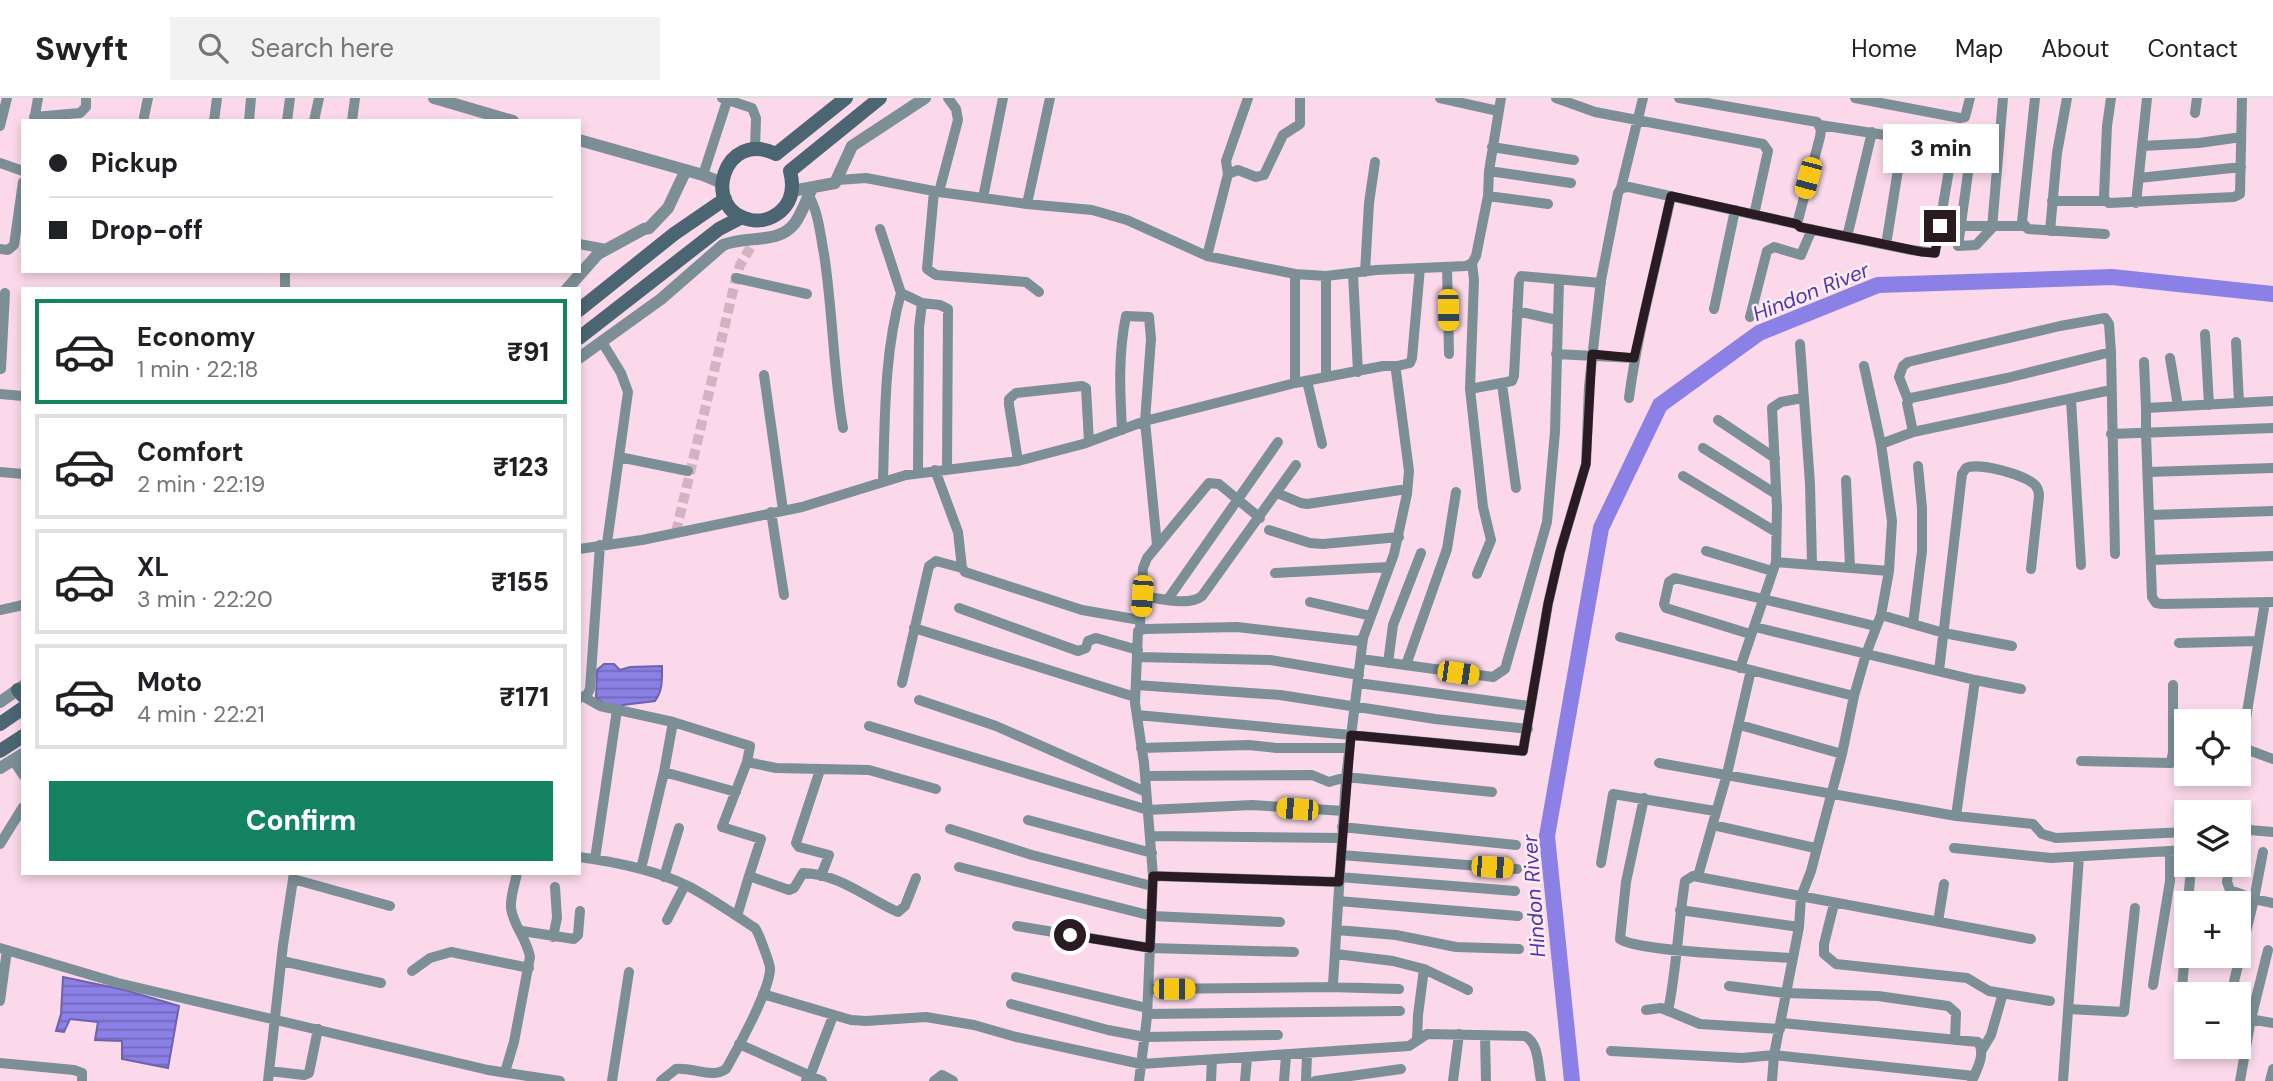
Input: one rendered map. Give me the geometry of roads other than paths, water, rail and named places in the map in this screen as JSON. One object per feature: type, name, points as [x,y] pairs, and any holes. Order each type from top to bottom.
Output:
[{"type":"main road","points":[[846,98],[776,154],[755,149],[742,152],[732,160],[724,170],[722,183],[725,200],[732,210],[742,217],[754,220],[773,217],[784,209],[792,191],[790,171],[880,98]]},
{"type":"main road","points":[[581,308],[674,234],[725,200]]},
{"type":"main road","points":[[581,336],[719,229],[742,217]]},
{"type":"main road","points":[[0,724],[21,709]]},
{"type":"main road","points":[[7,759],[21,739]]},
{"type":"street","points":[[0,126],[7,98]]},
{"type":"street","points":[[38,98],[34,119],[79,113],[86,107],[86,98]]},
{"type":"street","points":[[145,117],[148,98]]},
{"type":"street","points":[[214,119],[217,98]]},
{"type":"street","points":[[249,119],[251,98]]},
{"type":"street","points":[[287,119],[290,98]]},
{"type":"street","points":[[314,119],[319,98]]},
{"type":"street","points":[[352,119],[355,98]]},
{"type":"street","points":[[434,98],[506,119]]},
{"type":"street","points":[[792,191],[811,192],[832,185],[838,180],[846,155],[852,146],[925,98]]},
{"type":"street","points":[[948,98],[956,109],[958,120],[936,192],[927,269],[936,275],[1026,282],[1039,292]]},
{"type":"street","points":[[983,198],[1003,98]]},
{"type":"street","points":[[1027,204],[1049,98]]},
{"type":"street","points":[[1207,256],[1228,174],[1226,161],[1248,98]]},
{"type":"street","points":[[1228,174],[1238,170],[1256,177],[1264,175],[1283,135],[1300,124],[1300,98]]},
{"type":"street","points":[[1440,98],[1498,111]]},
{"type":"street","points":[[838,180],[866,178],[936,192],[1112,214],[1207,256],[1295,274],[1326,276],[1466,266],[1472,263],[1476,256],[1488,196],[1492,147],[1501,98]]},
{"type":"street","points":[[1556,98],[1595,112],[1763,144],[1768,151],[1754,215]]},
{"type":"street","points":[[1137,715],[1519,752],[1525,747],[1548,604],[1586,464],[1592,354],[1601,283],[1618,193],[1643,98]]},
{"type":"street","points":[[1679,98],[1817,122],[1820,125],[1963,147],[1970,158],[1958,246],[1976,245],[1992,228],[2003,98]]},
{"type":"street","points":[[1855,98],[1960,118],[1965,117],[1968,112],[1970,98]]},
{"type":"street","points":[[2024,226],[2022,222],[2035,98]]},
{"type":"street","points":[[2050,231],[2057,153],[2067,98]]},
{"type":"street","points":[[2106,201],[2107,126],[2111,98]]},
{"type":"street","points":[[2136,203],[2147,98]]},
{"type":"street","points":[[2195,113],[2197,98]]},
{"type":"street","points":[[2052,201],[2136,203],[2234,197],[2240,194],[2242,98]]},
{"type":"street","points":[[703,175],[726,99],[752,108],[756,118],[755,149]]},
{"type":"street","points":[[1797,224],[1820,137],[1820,125]]},
{"type":"street","points":[[1847,237],[1872,132]]},
{"type":"street","points":[[2142,146],[2199,143],[2241,137]]},
{"type":"street","points":[[581,141],[703,175],[722,183]]},
{"type":"street","points":[[1621,188],[1629,187],[1797,224],[1800,227],[1935,253],[1953,146]]},
{"type":"street","points":[[1492,147],[1574,160]]},
{"type":"street","points":[[1886,245],[1900,157]]},
{"type":"street","points":[[1366,272],[1369,203],[1375,162]]},
{"type":"street","points":[[0,163],[21,170]]},
{"type":"street","points":[[2139,178],[2241,167]]},
{"type":"street","points":[[649,228],[668,208],[686,170]]},
{"type":"street","points":[[1489,171],[1572,183]]},
{"type":"street","points":[[581,357],[661,299],[723,245],[773,237],[789,230],[811,192]]},
{"type":"street","points":[[811,192],[827,274],[837,392],[843,428]]},
{"type":"street","points":[[1488,196],[1548,204]]},
{"type":"street","points":[[1629,397],[1634,358],[1671,196]]},
{"type":"street","points":[[0,249],[12,249],[21,204]]},
{"type":"street","points":[[1714,309],[1735,210]]},
{"type":"street","points":[[1961,226],[2024,226],[2028,229],[2105,234]]},
{"type":"street","points":[[581,272],[606,249],[644,229],[674,234]]},
{"type":"street","points":[[880,229],[901,293],[894,314],[889,359],[883,480]]},
{"type":"street","points":[[1750,317],[1767,251],[1774,247],[1801,255],[1812,229]]},
{"type":"street","points":[[581,244],[606,249]]},
{"type":"street","points":[[1472,263],[1474,280],[1470,389],[1483,507],[1491,540],[1477,574]]},
{"type":"street","points":[[1447,267],[1449,354]]},
{"type":"street","points":[[581,549],[642,540],[802,507],[883,480],[941,469],[1018,461],[1089,442],[1144,421],[1295,383],[1410,363],[1420,268]]},
{"type":"street","points":[[569,287],[581,273]]},
{"type":"street","points":[[1295,274],[1295,383]]},
{"type":"street","points":[[1353,274],[1358,372]]},
{"type":"street","points":[[1326,276],[1326,377]]},
{"type":"street","points":[[1470,389],[1502,384],[1511,381],[1514,376],[1521,276],[1601,283]]},
{"type":"street","points":[[736,278],[807,294]]},
{"type":"street","points":[[1361,659],[1493,677],[1505,669],[1547,522],[1555,432],[1559,280]]},
{"type":"street","points":[[2,369],[5,293]]},
{"type":"street","points":[[901,293],[922,303],[946,306],[949,312],[941,469],[958,532],[961,568]]},
{"type":"street","points":[[918,473],[919,328],[922,303]]},
{"type":"street","points":[[1517,311],[1557,320]]},
{"type":"street","points":[[1122,430],[1120,376],[1122,334],[1126,316],[1149,317],[1152,339],[1144,421],[1157,545]]},
{"type":"street","points":[[1913,432],[1908,400],[1899,377],[1908,362],[2105,318],[2109,324],[2111,352],[2115,554]]},
{"type":"street","points":[[2205,334],[2209,405]]},
{"type":"street","points":[[602,342],[621,373],[628,393],[603,544],[590,689],[582,697],[596,705],[673,722],[750,746],[747,762],[722,827],[761,839],[737,916]]},
{"type":"street","points":[[2236,342],[2239,403]]},
{"type":"street","points":[[1800,344],[1810,484],[1812,564]]},
{"type":"street","points":[[1908,400],[2111,352]]},
{"type":"street","points":[[1556,354],[1634,358]]},
{"type":"street","points":[[2170,358],[2178,406]]},
{"type":"street","points":[[2144,362],[2152,597],[2156,603],[2162,604],[2269,602],[2258,641],[2248,709]]},
{"type":"street","points":[[1328,987],[1335,978],[1346,777],[1363,638],[1399,537],[1409,471],[1397,366]]},
{"type":"street","points":[[1772,1081],[1774,1055],[1799,927],[1801,897],[1811,871],[1842,754],[1854,696],[1875,626],[1881,615],[1889,570],[1892,521],[1881,444],[1864,366]]},
{"type":"street","points":[[764,375],[783,510]]},
{"type":"street","points":[[1307,381],[1322,444]]},
{"type":"street","points":[[1502,384],[1516,488]]},
{"type":"street","points":[[1018,461],[1009,405],[1009,399],[1016,393],[1082,386],[1086,388],[1089,442]]},
{"type":"street","points":[[1881,444],[1913,432],[2111,390]]},
{"type":"street","points":[[0,394],[21,396]]},
{"type":"street","points":[[1698,876],[1740,725],[1752,630],[1774,566],[1776,494],[1772,408],[1781,402],[1802,398]]},
{"type":"street","points":[[2071,400],[2081,565]]},
{"type":"street","points":[[2146,408],[2273,401]]},
{"type":"street","points":[[1718,420],[1775,458]]},
{"type":"street","points":[[2111,434],[2273,428]]},
{"type":"street","points":[[1168,599],[1278,442]]},
{"type":"street","points":[[1703,448],[1776,494]]},
{"type":"street","points":[[619,457],[688,471]]},
{"type":"street","points":[[1142,596],[1196,600],[1202,596],[1296,465]]},
{"type":"street","points":[[1913,624],[1922,551],[1918,466]]},
{"type":"street","points":[[1939,671],[1962,474],[1966,468],[1979,466],[2000,470],[2029,480],[2037,487],[2039,496],[2031,569]]},
{"type":"street","points":[[2148,472],[2273,468]]},
{"type":"street","points":[[0,472],[21,474]]},
{"type":"street","points":[[1683,476],[1776,532]]},
{"type":"street","points":[[1846,480],[1850,566]]},
{"type":"street","points":[[1139,1081],[1149,989],[1153,881],[1151,836],[1135,691],[1143,568],[1157,545],[1209,483],[1219,484],[1260,517]]},
{"type":"street","points":[[1277,493],[1307,504],[1407,489]]},
{"type":"street","points":[[1406,665],[1447,549],[1456,492]]},
{"type":"street","points":[[2150,515],[2273,511]]},
{"type":"street","points":[[771,512],[784,595]]},
{"type":"street","points":[[1269,530],[1323,544],[1399,537]]},
{"type":"street","points":[[1706,551],[1774,566],[1812,564],[1889,570]]},
{"type":"street","points":[[1388,663],[1393,625],[1421,553]]},
{"type":"street","points":[[2151,560],[2273,556]]},
{"type":"street","points":[[902,683],[929,566],[936,561],[1082,610],[1140,625],[1237,627],[1357,641],[1363,638]]},
{"type":"street","points":[[1275,573],[1389,567]]},
{"type":"street","points":[[1875,626],[1675,578],[1669,582],[1664,604],[1666,608],[1752,630],[2021,689]]},
{"type":"street","points":[[1310,602],[1371,615]]},
{"type":"street","points":[[0,610],[21,605]]},
{"type":"street","points":[[959,608],[1078,651],[1086,648],[1088,640],[1096,638],[1138,653],[1270,660],[1359,679],[1530,706]]},
{"type":"street","points":[[1881,615],[1944,633],[2012,646]]},
{"type":"street","points":[[914,628],[1135,691],[1280,695],[1435,719],[1528,729]]},
{"type":"street","points":[[1620,637],[1854,696]]},
{"type":"street","points":[[2179,643],[2258,641]]},
{"type":"street","points":[[581,666],[592,665]]},
{"type":"street","points":[[1956,817],[1975,680]]},
{"type":"street","points":[[2171,763],[2173,685]]},
{"type":"street","points":[[0,702],[21,691]]},
{"type":"street","points":[[919,700],[996,726],[1146,792]]},
{"type":"street","points":[[595,859],[617,710]]},
{"type":"street","points":[[641,869],[673,722]]},
{"type":"street","points":[[1740,725],[1842,754]]},
{"type":"street","points":[[869,726],[1148,810],[1252,805],[1344,811]]},
{"type":"street","points":[[1141,748],[1249,745],[1276,748],[1349,748]]},
{"type":"street","points":[[2251,751],[2272,759],[2273,746]]},
{"type":"street","points":[[7,759],[21,773]]},
{"type":"street","points":[[2081,761],[2174,763]]},
{"type":"street","points":[[747,762],[776,768],[869,770],[936,789]]},
{"type":"street","points":[[1659,762],[1956,817],[2033,824],[2042,834],[2056,838],[2174,833]]},
{"type":"street","points":[[820,770],[796,843],[799,847],[829,855],[821,876]]},
{"type":"street","points":[[664,772],[736,792]]},
{"type":"street","points":[[1145,776],[1312,775],[1329,782],[1346,777],[1492,792]]},
{"type":"street","points":[[1601,863],[1612,796],[1615,794],[1715,811]]},
{"type":"street","points":[[1644,799],[1626,882],[1620,939],[1628,943],[1675,949],[1792,958]]},
{"type":"street","points":[[0,844],[21,810]]},
{"type":"street","points":[[1028,820],[1152,853]]},
{"type":"street","points":[[1713,825],[1815,848]]},
{"type":"street","points":[[664,877],[679,828]]},
{"type":"street","points":[[950,830],[1032,855],[1153,881],[1339,879],[1515,891]]},
{"type":"street","points":[[2251,830],[2273,832]]},
{"type":"street","points":[[1151,836],[1342,833],[1516,845]]},
{"type":"street","points":[[2051,858],[2056,838]]},
{"type":"street","points":[[1954,848],[2051,858],[2174,850]]},
{"type":"street","points":[[2153,985],[2170,881],[2170,850]]},
{"type":"street","points":[[2234,982],[2263,852]]},
{"type":"street","points":[[1341,855],[1517,869]]},
{"type":"street","points":[[581,857],[641,869],[685,885],[758,929],[769,962],[769,979],[723,1072],[712,1074],[676,1069],[661,1081]]},
{"type":"street","points":[[2063,1081],[2079,857]]},
{"type":"street","points":[[960,867],[1152,916],[1280,922]]},
{"type":"street","points":[[749,876],[789,890],[794,888],[803,873],[821,876],[850,885],[898,912],[905,906],[916,878]]},
{"type":"street","points":[[505,1072],[529,968],[528,946],[512,912],[511,902],[517,875]]},
{"type":"street","points":[[318,1029],[309,1073],[268,1076],[293,876],[390,906]]},
{"type":"street","points":[[1668,1011],[1674,983],[1680,911],[1687,878],[1698,876],[1834,904],[2031,939]]},
{"type":"street","points":[[2227,877],[2230,890],[2273,903]]},
{"type":"street","points":[[2189,891],[2190,879]]},
{"type":"street","points":[[1938,922],[1944,884]]},
{"type":"street","points":[[667,920],[685,885]]},
{"type":"street","points":[[552,937],[557,918],[555,887]]},
{"type":"street","points":[[1338,901],[1518,916]]},
{"type":"street","points":[[1834,904],[1824,954],[1836,964],[1967,978],[1983,989],[2050,1001]]},
{"type":"street","points":[[2068,1009],[2124,1012],[2135,908]]},
{"type":"street","points":[[522,931],[571,940],[577,937],[580,911]]},
{"type":"street","points":[[1680,911],[1799,927]]},
{"type":"street","points":[[1017,926],[1150,948],[1294,952]]},
{"type":"street","points":[[1336,930],[1396,935],[1456,947],[1519,949]]},
{"type":"street","points":[[0,1002],[3,949],[118,983],[488,1070],[560,1081]]},
{"type":"street","points":[[2268,950],[2251,1019],[2273,1023]]},
{"type":"street","points":[[412,971],[430,958],[451,952],[529,968]]},
{"type":"street","points":[[1336,954],[1393,961],[1424,969],[1468,990]]},
{"type":"street","points":[[282,961],[381,983]]},
{"type":"street","points":[[1417,1040],[1424,969]]},
{"type":"street","points":[[612,1081],[629,972]]},
{"type":"street","points":[[1016,977],[1147,1011],[1400,1011]]},
{"type":"street","points":[[1728,986],[1785,993],[1878,996],[1948,1006],[1956,1013],[1955,1040]]},
{"type":"street","points":[[1149,989],[1399,989]]},
{"type":"street","points":[[1611,1051],[1742,1059],[1774,1055],[1973,1079],[1982,1050],[1991,1035],[2003,993]]},
{"type":"street","points":[[763,994],[833,1016],[866,1021],[926,1017],[974,1025],[1141,1064],[1409,1046],[1427,1034],[1525,1036],[1531,1039],[1535,1046],[1541,1081]]},
{"type":"street","points":[[1011,1004],[1145,1037],[1279,1035]]},
{"type":"street","points":[[1646,1010],[1656,1008],[1668,1011],[1700,1024],[1781,1026],[1978,1042],[1982,1050]]},
{"type":"street","points":[[808,1079],[833,1016]]},
{"type":"street","points":[[1453,1081],[1459,1034]]},
{"type":"street","points":[[1485,1036],[1486,1081]]},
{"type":"street","points":[[739,1044],[808,1079],[821,1081]]},
{"type":"street","points":[[1306,1081],[1307,1054]]},
{"type":"street","points":[[1284,1081],[1286,1056]]},
{"type":"street","points":[[1245,1081],[1247,1058]]},
{"type":"street","points":[[2240,1081],[2244,1059]]},
{"type":"street","points":[[1211,1081],[1212,1060]]},
{"type":"street","points":[[0,1063],[75,1070],[82,1073],[82,1081]]},
{"type":"street","points":[[1315,1081],[1401,1069]]},
{"type":"street","points":[[2270,1081],[2273,1069]]},
{"type":"street","points":[[480,1081],[488,1070]]},
{"type":"street","points":[[934,1081],[942,1075],[953,1081]]},
{"type":"waterway","name":"Hindon River","points":[[1572,1081],[1547,836],[1601,528],[1660,405],[1759,333],[1878,285],[2112,277],[2273,294]]},
{"type":"tunnel","points":[[676,532],[736,278],[740,265],[756,238]]}]
